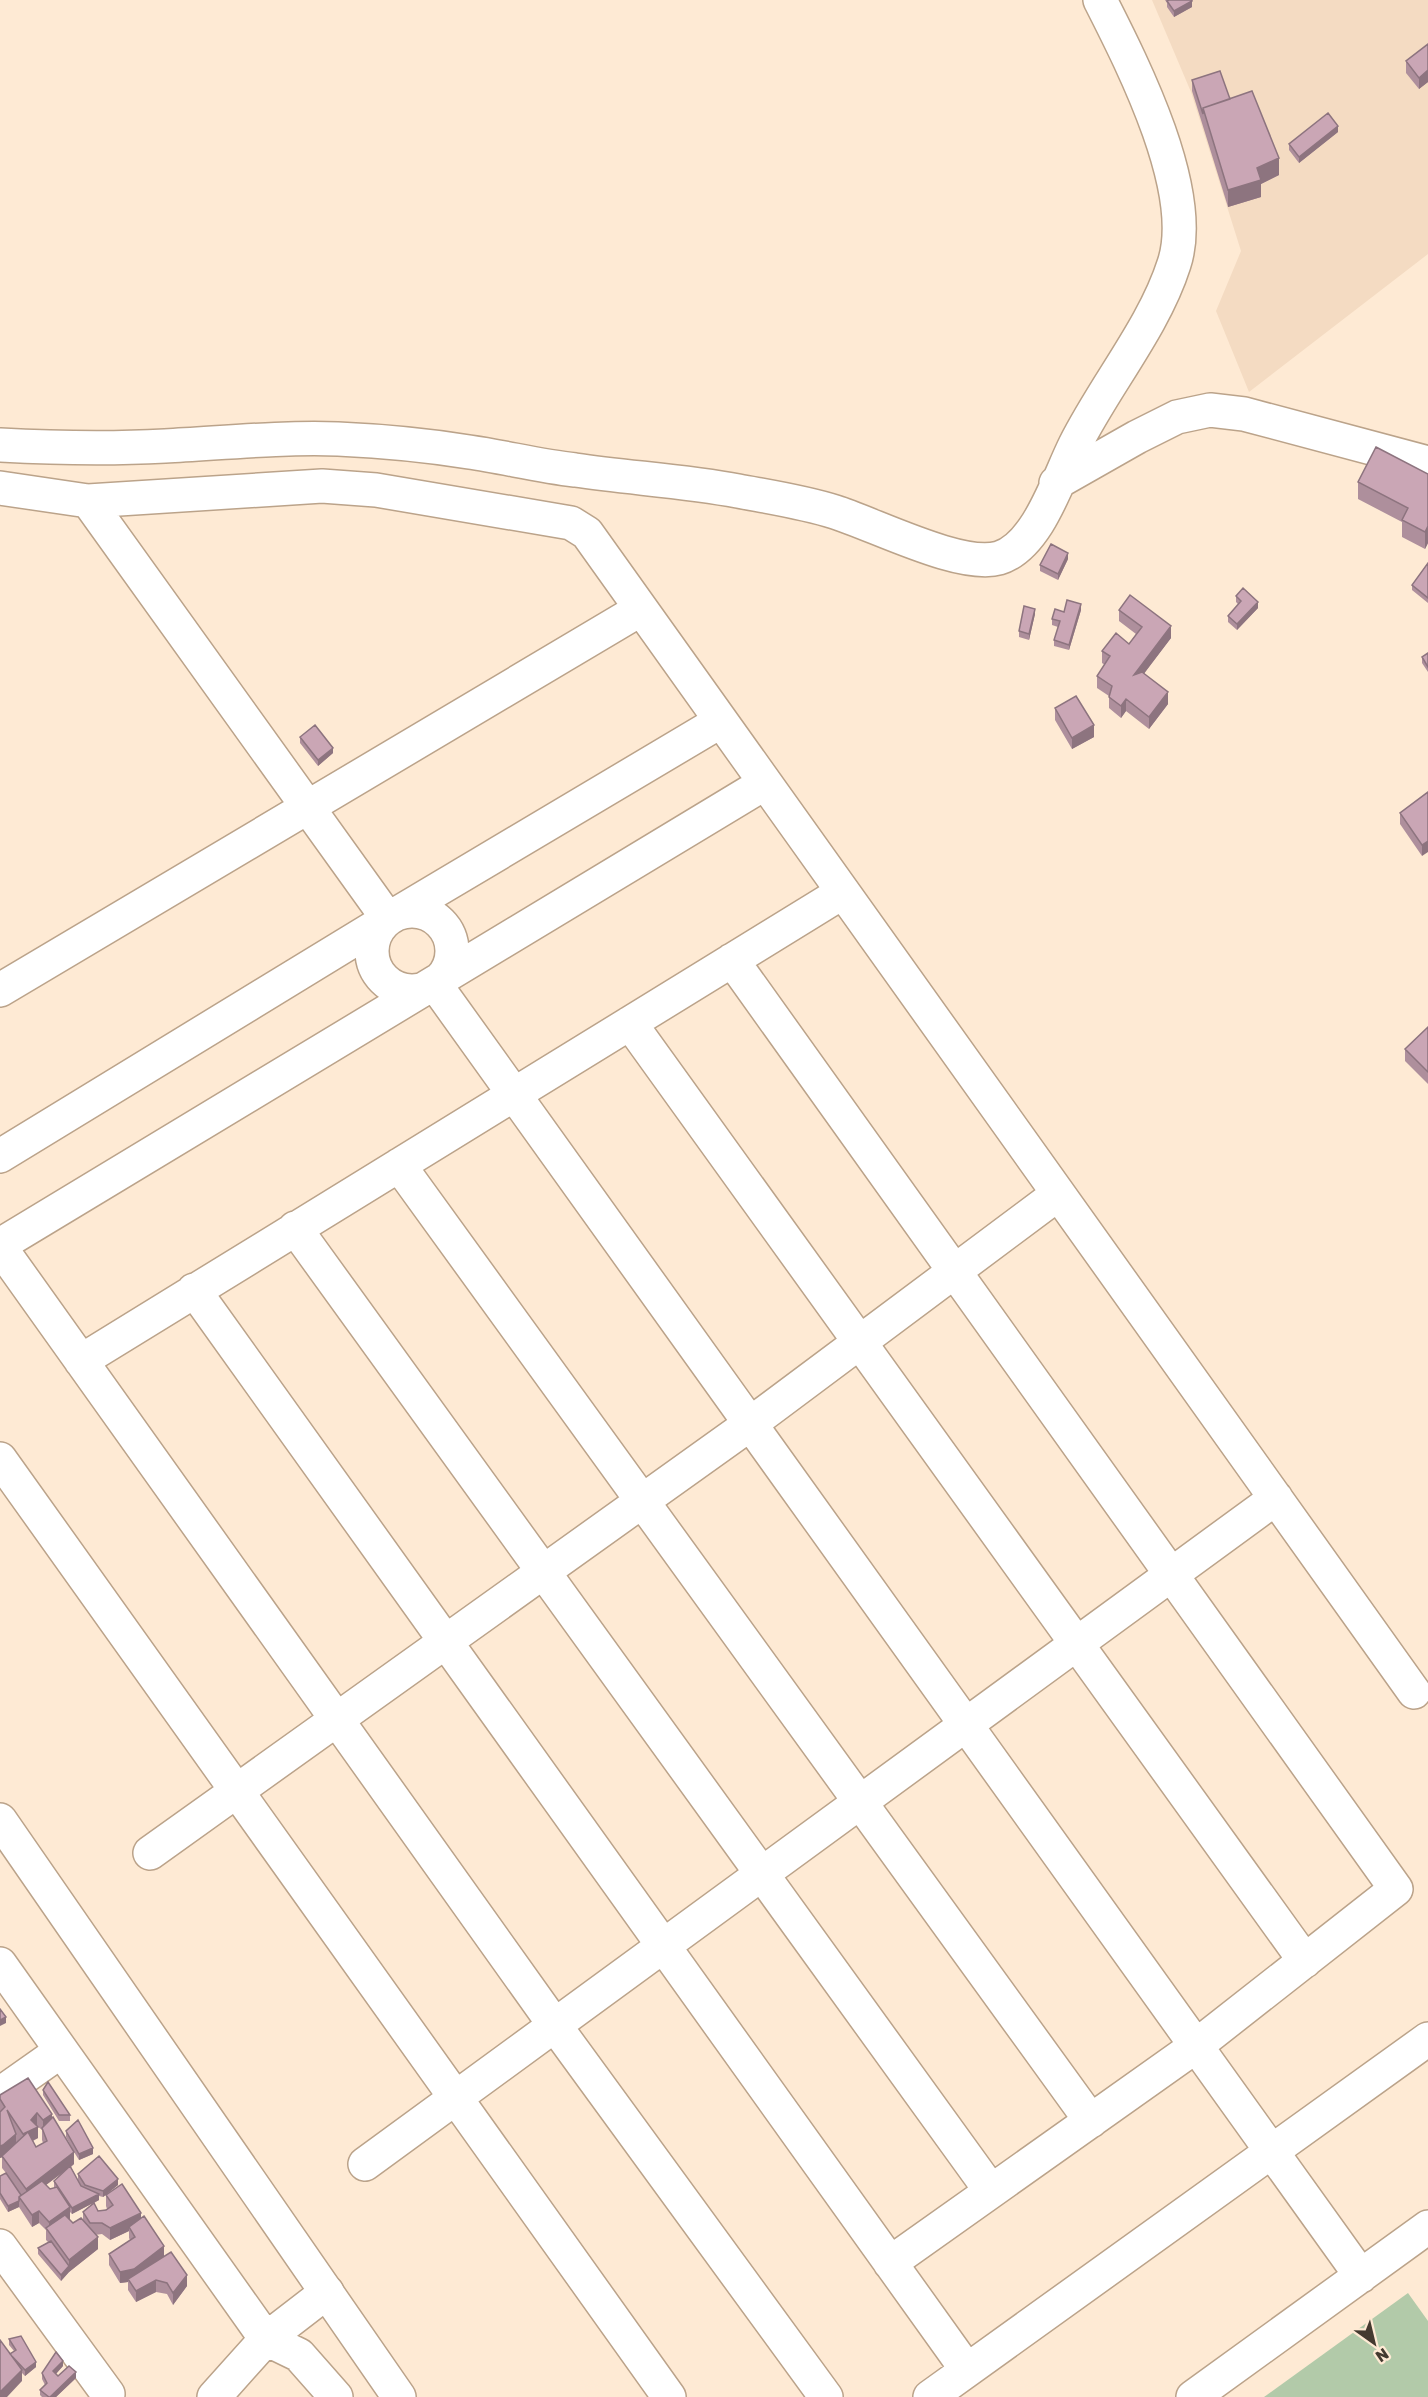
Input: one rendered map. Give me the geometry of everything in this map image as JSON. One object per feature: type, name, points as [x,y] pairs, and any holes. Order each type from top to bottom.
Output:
[{"type":"street","points":[[0,444],[102,448],[282,439],[404,443],[570,470],[734,490],[829,510],[956,558],[980,561],[1010,554],[1029,538],[1081,433],[1160,296],[1174,264],[1180,239],[1180,211],[1160,134],[1120,39],[1100,0]]},
{"type":"street","points":[[1056,483],[1137,436],[1177,417],[1210,410],[1244,414],[1428,463]]},
{"type":"street","points":[[0,488],[88,501],[322,486],[376,490],[571,523],[587,533],[1414,1692]]},
{"type":"street","points":[[88,501],[388,919]]},
{"type":"street","points":[[0,990],[641,609]]},
{"type":"street","points":[[0,1156],[388,919],[721,721]]},
{"type":"street","points":[[765,783],[0,1246],[556,2027],[826,2397]]},
{"type":"street","points":[[81,1361],[843,892]]},
{"type":"street","points":[[412,911],[436,918],[445,928],[450,939],[451,958],[444,976],[435,984],[422,990],[408,991],[384,980],[376,968],[372,955],[373,942],[379,929],[388,919],[412,911]]},
{"type":"street","points":[[732,960],[1396,1889],[1196,2046],[890,2263]]},
{"type":"street","points":[[435,984],[1361,2276]]},
{"type":"street","points":[[630,1023],[1305,1961]]},
{"type":"street","points":[[399,1165],[1091,2121]]},
{"type":"street","points":[[150,1853],[750,1424],[1058,1194]]},
{"type":"street","points":[[294,1228],[991,2191]]},
{"type":"street","points":[[194,1290],[967,2370]]},
{"type":"street","points":[[0,1459],[669,2397]]},
{"type":"street","points":[[365,2164],[556,2027],[1276,1498]]},
{"type":"street","points":[[0,1820],[399,2397]]},
{"type":"street","points":[[0,1964],[266,2339],[299,2355],[336,2397]]},
{"type":"street","points":[[930,2397],[1428,2039]]},
{"type":"street","points":[[0,2094],[61,2051]]},
{"type":"street","points":[[1193,2397],[1361,2276],[1424,2240]]},
{"type":"street","points":[[0,2246],[108,2394]]},
{"type":"street","points":[[214,2397],[266,2339],[327,2292]]},
{"type":"shaded area","points":[[1152,0],[1428,0],[1428,254],[1249,392],[1216,311],[1241,251],[1191,92]]},
{"type":"green space","points":[[1408,2293],[1428,2321],[1428,2397],[1264,2397]]},
{"type":"building","points":[[1167,1],[1192,1],[1174,11]]},
{"type":"building","points":[[1428,44],[1428,70],[1419,78],[1406,61]]},
{"type":"building","points":[[1220,71],[1230,99],[1203,108],[1203,114],[1192,80]]},
{"type":"building","points":[[1252,91],[1279,158],[1257,168],[1261,180],[1228,190],[1203,108]]},
{"type":"building","points":[[1328,113],[1338,126],[1299,157],[1289,144]]},
{"type":"building","points":[[1376,447],[1428,474],[1428,526],[1425,532],[1402,520],[1408,508],[1358,482]]},
{"type":"building","points":[[1051,544],[1068,553],[1058,574],[1040,565]]},
{"type":"building","points":[[1428,563],[1428,598],[1412,585]]},
{"type":"building","points":[[1243,588],[1258,602],[1237,624],[1228,616],[1241,601],[1236,596]]},
{"type":"building","points":[[1130,595],[1171,626],[1134,675],[1142,672],[1168,692],[1149,717],[1126,699],[1121,706],[1109,697],[1112,686],[1097,676],[1110,656],[1102,651],[1116,633],[1129,644],[1142,627],[1119,610]]},
{"type":"building","points":[[1067,600],[1081,604],[1069,645],[1054,640],[1060,621],[1052,619],[1055,609],[1064,612]]},
{"type":"building","points":[[1024,606],[1035,609],[1029,634],[1019,631]]},
{"type":"building","points":[[1428,653],[1428,667],[1422,657]]},
{"type":"building","points":[[1076,696],[1094,725],[1072,738],[1055,708]]},
{"type":"building","points":[[315,725],[333,748],[318,760],[300,737]]},
{"type":"building","points":[[1428,792],[1428,841],[1422,845],[1400,813]]},
{"type":"building","points":[[1428,1027],[1428,1072],[1405,1049]]},
{"type":"building","points":[[0,2009],[6,2017],[0,2020]]},
{"type":"building","points":[[28,2078],[52,2114],[43,2120],[37,2113],[31,2120],[38,2127],[23,2134],[7,2110],[16,2134],[0,2146],[0,2112],[5,2107],[0,2095]]},
{"type":"building","points":[[48,2082],[70,2115],[59,2115],[43,2090]]},
{"type":"building","points":[[53,2117],[74,2152],[26,2189],[2,2156],[28,2132],[36,2147],[47,2141],[42,2128]]},
{"type":"building","points":[[78,2120],[93,2148],[79,2154],[66,2131]]},
{"type":"building","points":[[99,2156],[118,2179],[103,2191],[85,2185],[78,2174]]},
{"type":"building","points":[[70,2166],[81,2186],[99,2194],[72,2208],[54,2181]]},
{"type":"building","points":[[6,2173],[21,2195],[19,2201],[8,2206],[0,2193],[0,2176]]},
{"type":"building","points":[[42,2181],[50,2189],[57,2187],[70,2207],[49,2222],[39,2211],[32,2215],[19,2197]]},
{"type":"building","points":[[122,2184],[141,2213],[110,2228],[102,2223],[90,2223],[83,2212],[94,2203],[98,2211],[106,2210],[113,2205],[106,2195]]},
{"type":"building","points":[[65,2215],[73,2223],[81,2218],[98,2237],[69,2260],[46,2228]]},
{"type":"building","points":[[144,2216],[164,2246],[134,2269],[120,2272],[109,2254],[135,2237],[129,2227]]},
{"type":"building","points":[[51,2241],[69,2266],[61,2275],[38,2248]]},
{"type":"building","points":[[171,2252],[187,2275],[173,2293],[167,2283],[156,2280],[136,2291],[128,2279]]},
{"type":"building","points":[[21,2336],[36,2362],[25,2370],[10,2354],[16,2350],[9,2339]]},
{"type":"building","points":[[0,2340],[22,2370],[0,2392]]},
{"type":"building","points":[[56,2352],[63,2361],[53,2371],[58,2376],[69,2366],[76,2372],[49,2397],[40,2390],[47,2383],[42,2373]]}]
